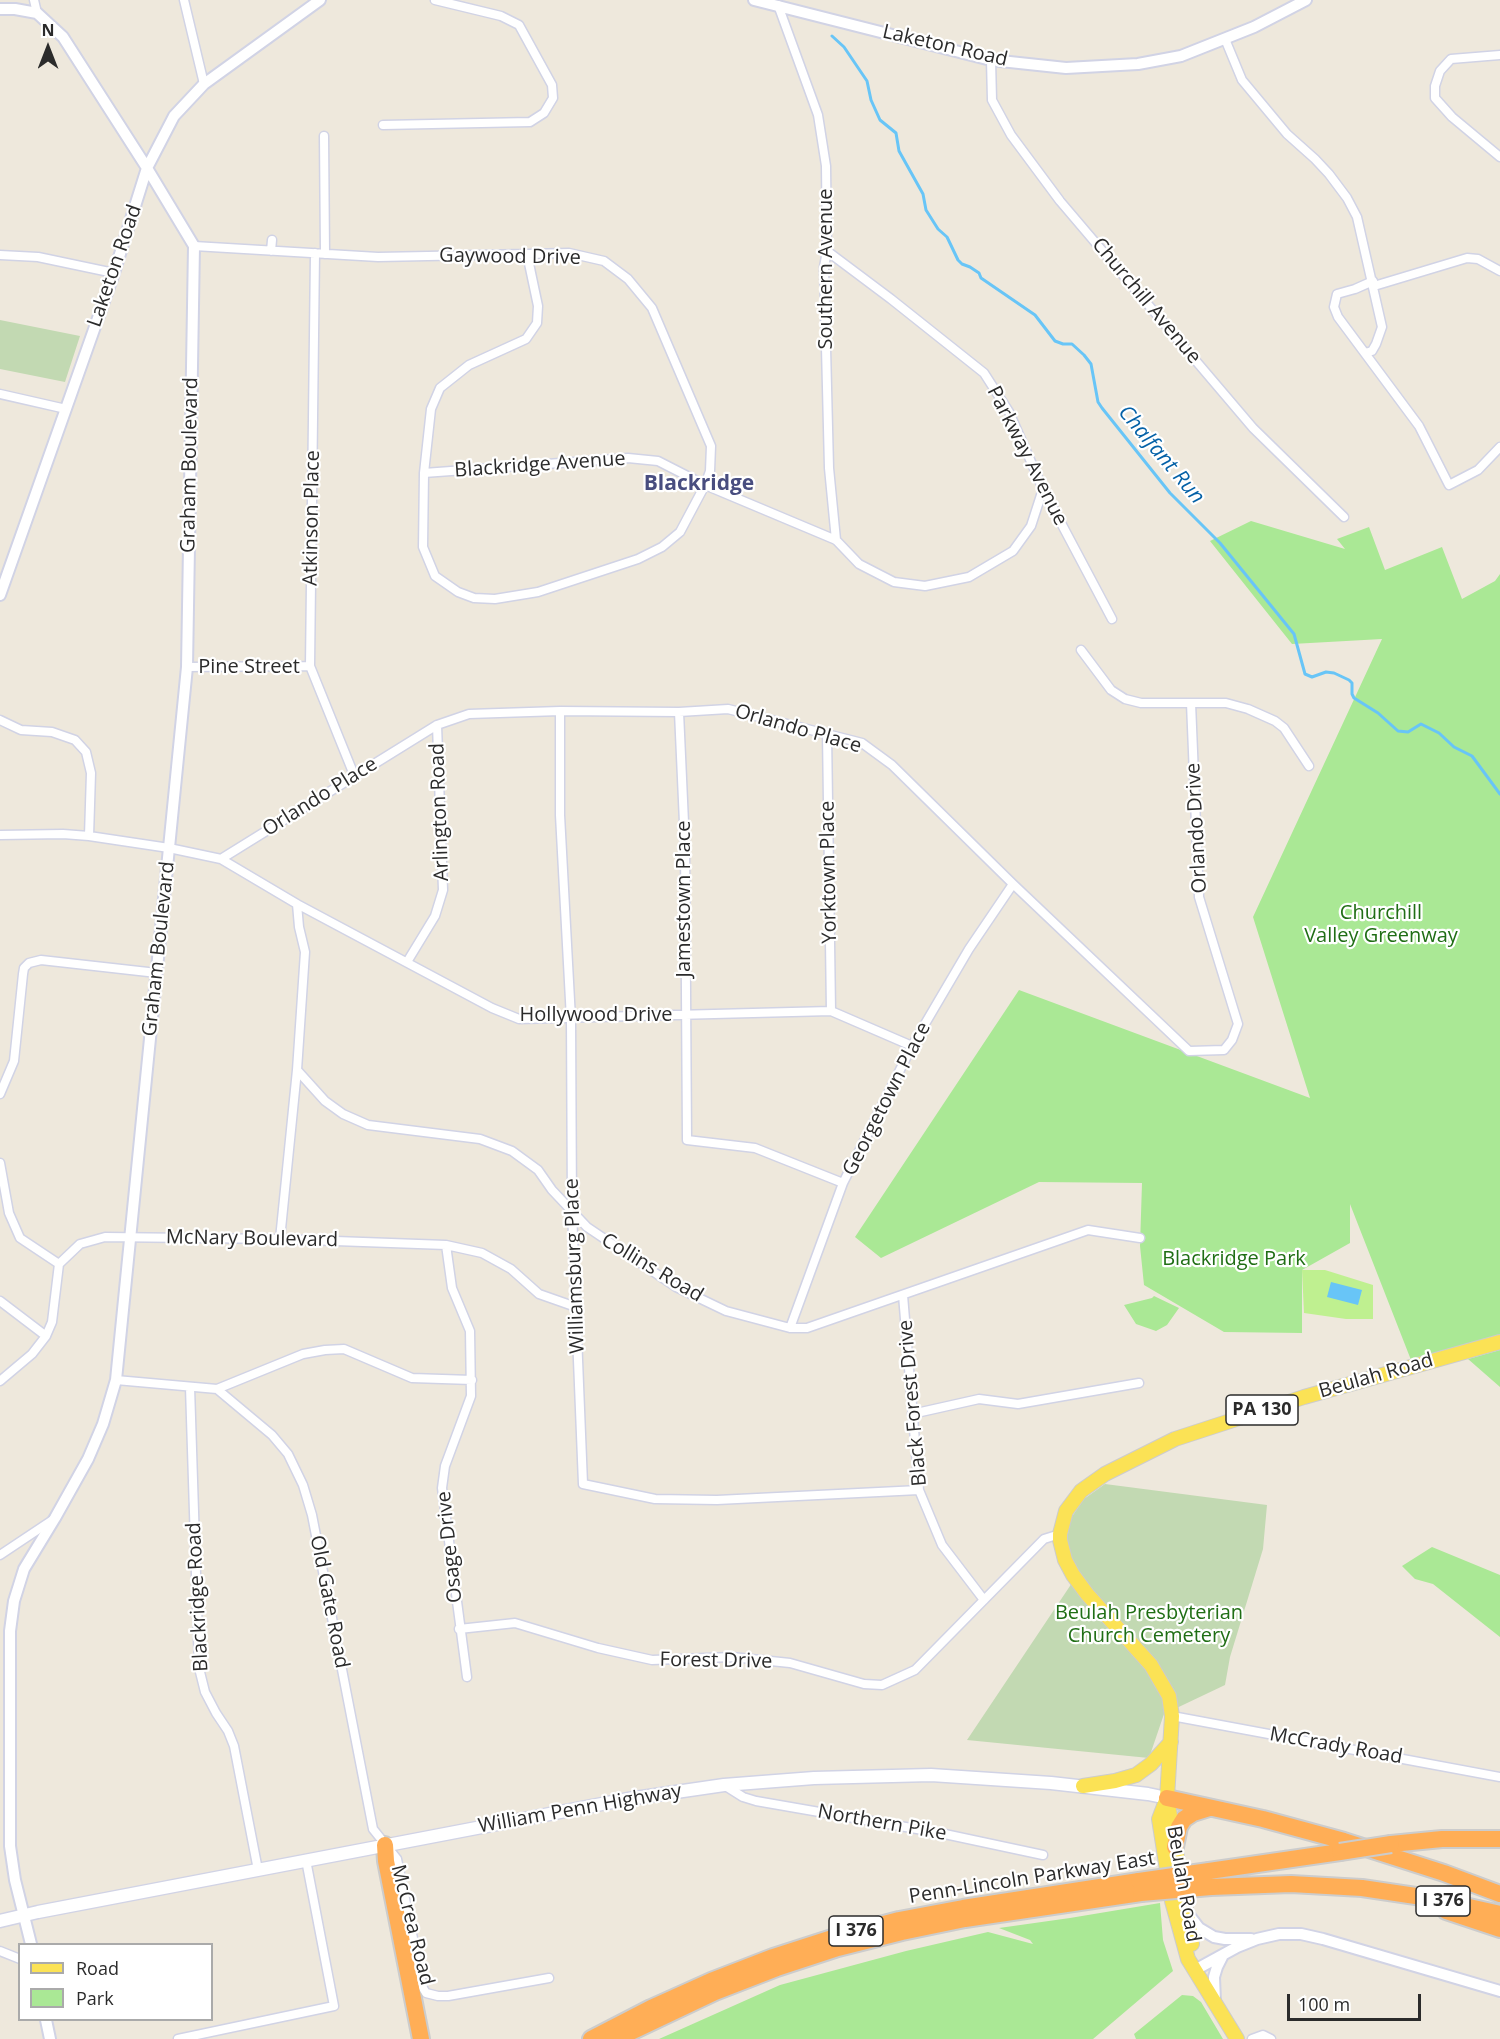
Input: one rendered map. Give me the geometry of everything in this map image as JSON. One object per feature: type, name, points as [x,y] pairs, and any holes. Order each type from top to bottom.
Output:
[{"type":"highway","points":[[1167,1798],[1344,1841],[1500,1889]]},
{"type":"highway","points":[[1175,1846],[1179,1827],[1184,1819],[1193,1813],[1213,1808]]},
{"type":"highway","name":"Penn-Lincoln Parkway East","points":[[591,2039],[651,2008],[773,1957],[899,1920],[952,1910],[1210,1879],[1340,1852],[1391,1844],[1442,1839],[1500,1839]]},
{"type":"highway","points":[[385,1845],[386,1861],[421,2039]]},
{"type":"highway","points":[[1444,1873],[1500,1894]]},
{"type":"highway","name":"Penn-Lincoln Parkway East","points":[[1210,1879],[1385,1891],[1500,1914]]},
{"type":"highway","name":"Penn-Lincoln Parkway East","points":[[616,2039],[715,1992],[838,1948],[965,1919],[1140,1887]]},
{"type":"highway","points":[[1385,1891],[1500,1929]]},
{"type":"main road","name":"Beulah Road","points":[[1195,1970],[1196,1956],[1185,1909],[1167,1798],[1172,1716],[1169,1696],[1157,1673],[1143,1655],[1087,1594],[1073,1575],[1065,1560],[1060,1534],[1066,1511],[1081,1491],[1105,1474],[1175,1439],[1304,1396],[1500,1342]]},
{"type":"main road","points":[[1083,1786],[1136,1775],[1151,1764],[1171,1742]]},
{"type":"main road","name":"William Penn Highway","points":[[0,1921],[628,1799],[724,1785],[814,1778],[912,1775],[988,1778],[1083,1786],[1167,1798]]},
{"type":"main road","name":"Beulah Road","points":[[1167,1798],[1159,1819],[1170,1889],[1183,1942],[1188,1959],[1237,2039]]},
{"type":"street","points":[[34,0],[37,13]]},
{"type":"street","points":[[184,0],[204,84]]},
{"type":"street","name":"Laketon Road","points":[[0,594],[114,273],[147,168],[174,116],[204,84],[320,0]]},
{"type":"street","points":[[383,125],[530,122],[544,113],[553,98],[552,85],[519,25],[501,16],[435,0]]},
{"type":"street","name":"Laketon Road","points":[[754,0],[991,60],[1066,68],[1138,64],[1181,56],[1254,27],[1306,0]]},
{"type":"street","name":"Southern Avenue","points":[[778,5],[818,115],[826,166],[827,251],[824,267],[829,468],[836,540]]},
{"type":"street","points":[[0,9],[37,13],[63,37],[194,246]]},
{"type":"street","points":[[1225,39],[1242,80],[1287,134],[1315,159],[1347,198],[1357,217],[1382,327],[1372,351],[1365,353]]},
{"type":"street","points":[[1500,55],[1451,59],[1440,71],[1435,86],[1435,98],[1452,117],[1500,157]]},
{"type":"street","name":"Churchill Avenue","points":[[991,60],[992,100],[1011,135],[1060,201],[1253,428],[1344,517]]},
{"type":"street","points":[[324,136],[326,254]]},
{"type":"street","points":[[271,251],[272,240]]},
{"type":"street","name":"Gaywood Drive","points":[[194,246],[378,257],[569,253],[604,261],[628,279],[652,308],[711,446],[710,471],[705,485],[680,532],[662,547],[638,559],[538,592],[495,599],[474,598],[458,592],[435,576],[423,547],[424,473],[431,410],[440,388],[469,365],[526,339],[537,323],[538,306],[527,254]]},
{"type":"street","name":"Graham Boulevard","points":[[31,1943],[15,1880],[10,1846],[10,1631],[14,1601],[24,1569],[88,1459],[103,1424],[116,1380],[187,667],[194,246]]},
{"type":"street","name":"Parkway Avenue","points":[[827,251],[891,298],[984,373],[1009,412],[1043,489],[1112,619]]},
{"type":"street","name":"Atkinson Place","points":[[315,254],[310,666],[354,775]]},
{"type":"street","points":[[0,255],[38,257],[114,273]]},
{"type":"street","points":[[1500,271],[1478,259],[1467,258],[1337,294],[1334,307],[1338,317],[1419,426],[1449,485],[1478,470],[1500,447]]},
{"type":"street","points":[[0,394],[66,409]]},
{"type":"street","name":"Blackridge Avenue","points":[[424,473],[628,458],[658,461],[705,485],[836,540],[859,564],[894,582],[925,586],[969,577],[1014,551],[1031,526],[1043,489]]},
{"type":"street","points":[[1081,650],[1111,690],[1125,699],[1141,703],[1226,703],[1275,721],[1284,728],[1309,766]]},
{"type":"street","name":"Pine Street","points":[[187,667],[310,666]]},
{"type":"street","name":"Orlando Drive","points":[[1191,703],[1199,897],[1238,1024],[1232,1040],[1224,1050]]},
{"type":"street","name":"Orlando Place","points":[[221,859],[437,725],[469,714],[560,711],[679,712],[729,709],[862,743],[892,765],[1189,1051],[1224,1050]]},
{"type":"street","name":"Williamsburg Place","points":[[560,711],[560,815],[571,1019],[572,1211],[583,1484],[655,1499],[717,1500],[919,1490]]},
{"type":"street","name":"Jamestown Place","points":[[679,712],[685,844],[687,1140],[755,1148],[843,1183]]},
{"type":"street","points":[[0,720],[21,730],[52,732],[75,740],[86,752],[91,773],[89,836]]},
{"type":"street","name":"Arlington Road","points":[[407,962],[435,915],[443,890],[437,725]]},
{"type":"street","name":"Yorktown Place","points":[[827,733],[831,1011]]},
{"type":"street","name":"Hollywood Drive","points":[[0,835],[89,836],[169,848],[221,859],[297,904],[492,1008],[519,1019],[831,1011],[912,1046]]},
{"type":"street","name":"Georgetown Place","points":[[790,1328],[843,1183],[912,1046],[969,949],[1013,884]]},
{"type":"street","points":[[280,1239],[297,1070],[305,952],[299,927],[297,904]]},
{"type":"street","points":[[0,1094],[14,1061],[23,974],[24,968],[29,963],[41,960],[157,973]]},
{"type":"street","name":"Collins Road","points":[[297,1070],[325,1101],[343,1114],[368,1125],[480,1139],[512,1151],[538,1170],[552,1190],[587,1227],[676,1287],[726,1311],[790,1328],[807,1328],[1088,1230],[1140,1238]]},
{"type":"street","points":[[0,1162],[9,1213],[20,1238],[59,1264],[52,1322],[46,1336],[32,1354],[0,1381]]},
{"type":"street","name":"McNary Boulevard","points":[[59,1264],[80,1244],[105,1237],[280,1239],[446,1245],[482,1252],[511,1269],[539,1294],[576,1307]]},
{"type":"street","name":"Osage Drive","points":[[446,1245],[452,1287],[470,1331],[471,1396],[444,1466],[442,1488],[467,1677]]},
{"type":"street","name":"Black Forest Drive","points":[[903,1295],[919,1490],[942,1545],[984,1600]]},
{"type":"street","points":[[0,1301],[46,1336]]},
{"type":"street","points":[[116,1380],[217,1389],[303,1354],[344,1349],[412,1378],[472,1380]]},
{"type":"street","points":[[912,1413],[979,1399],[1018,1404],[1140,1383]]},
{"type":"street","name":"Blackridge Road","points":[[190,1387],[199,1668],[205,1692],[228,1731],[234,1746],[258,1870]]},
{"type":"street","name":"Old Gate Road","points":[[217,1389],[272,1435],[288,1454],[303,1485],[312,1515],[373,1829],[385,1845]]},
{"type":"street","points":[[0,1555],[55,1518]]},
{"type":"street","name":"Forest Drive","points":[[459,1629],[515,1623],[598,1648],[652,1660],[732,1657],[790,1663],[864,1684],[882,1684],[915,1670],[1044,1539],[1060,1534]]},
{"type":"street","name":"McCrady Road","points":[[1172,1716],[1500,1777]]},
{"type":"street","name":"Northern Pike","points":[[724,1785],[743,1797],[756,1801],[940,1833],[1042,1855]]},
{"type":"street","name":"McCrea Road","points":[[385,1845],[397,1859],[423,1988],[426,1993],[448,1996],[549,1978]]},
{"type":"street","points":[[178,2039],[210,2036],[334,2006],[306,1860]]},
{"type":"street","points":[[1185,1909],[1199,1928],[1214,1937],[1257,1939]]},
{"type":"street","points":[[1195,1970],[1257,1939],[1279,1934],[1312,1936],[1500,1991]]},
{"type":"street","points":[[0,1952],[18,1958]]},
{"type":"street","points":[[1215,2004],[1216,1971],[1224,1954]]},
{"type":"street","points":[[46,2021],[50,2039]]},
{"type":"street","points":[[1252,2039],[1263,2035],[1272,2039]]},
{"type":"green space","points":[[0,320],[80,336],[65,382],[0,369]]},
{"type":"green space","name":"Churchill Valley Greenway","points":[[1251,521],[1345,549],[1337,539],[1369,527],[1385,570],[1442,547],[1462,599],[1495,581],[1500,574],[1500,1336],[1411,1360],[1350,1204],[1350,1243],[1302,1270],[1302,1333],[1224,1332],[1144,1285],[1140,1246],[1142,1183],[1039,1182],[881,1258],[855,1237],[1019,990],[1310,1098],[1253,917],[1382,639],[1292,644],[1210,541]]},
{"type":"green space","points":[[1302,1270],[1325,1270],[1373,1285],[1373,1319],[1346,1319],[1304,1313]]},
{"type":"green space","points":[[1154,1296],[1179,1308],[1167,1325],[1156,1331],[1136,1324],[1124,1305]]},
{"type":"green space","points":[[1500,1350],[1500,1387],[1468,1359]]},
{"type":"green space","name":"Beulah Presbyterian Church Cemetery","points":[[1105,1484],[1267,1505],[1263,1549],[1230,1657],[1225,1685],[1164,1714],[1149,1758],[967,1740],[1078,1574],[1067,1546],[1069,1521],[1084,1499]]},
{"type":"green space","points":[[1432,1547],[1500,1575],[1500,1637],[1433,1584],[1415,1579],[1402,1566]]},
{"type":"green space","points":[[1160,1903],[1163,1940],[1173,1971],[1093,2039],[659,2039],[780,1985],[906,1951],[988,1932],[1033,1944],[1030,1940],[999,1928]]},
{"type":"green space","points":[[1182,1995],[1193,1996],[1201,2002],[1223,2039],[1136,2039],[1134,2034]]},
{"type":"water","points":[[1331,1282],[1362,1290],[1358,1305],[1327,1297]]},
{"type":"waterway","name":"Chalfant Run","points":[[832,36],[844,47],[867,81],[871,100],[880,120],[896,133],[899,151],[923,194],[926,210],[938,229],[947,237],[958,260],[1035,315],[1055,341],[1072,344],[1084,355],[1091,364],[1098,402],[1102,408],[1170,493],[1220,543],[1294,634],[1305,674],[1312,677],[1326,672],[1334,673],[1349,680],[1352,683],[1354,698],[1378,713],[1398,731],[1408,732],[1421,724],[1439,733],[1454,747],[1472,756],[1500,794]]},
{"type":"district","name":"Blackridge","points":[[699,484]]},
{"type":"park label","name":"Blackridge Park","points":[[1234,1259]]}]
